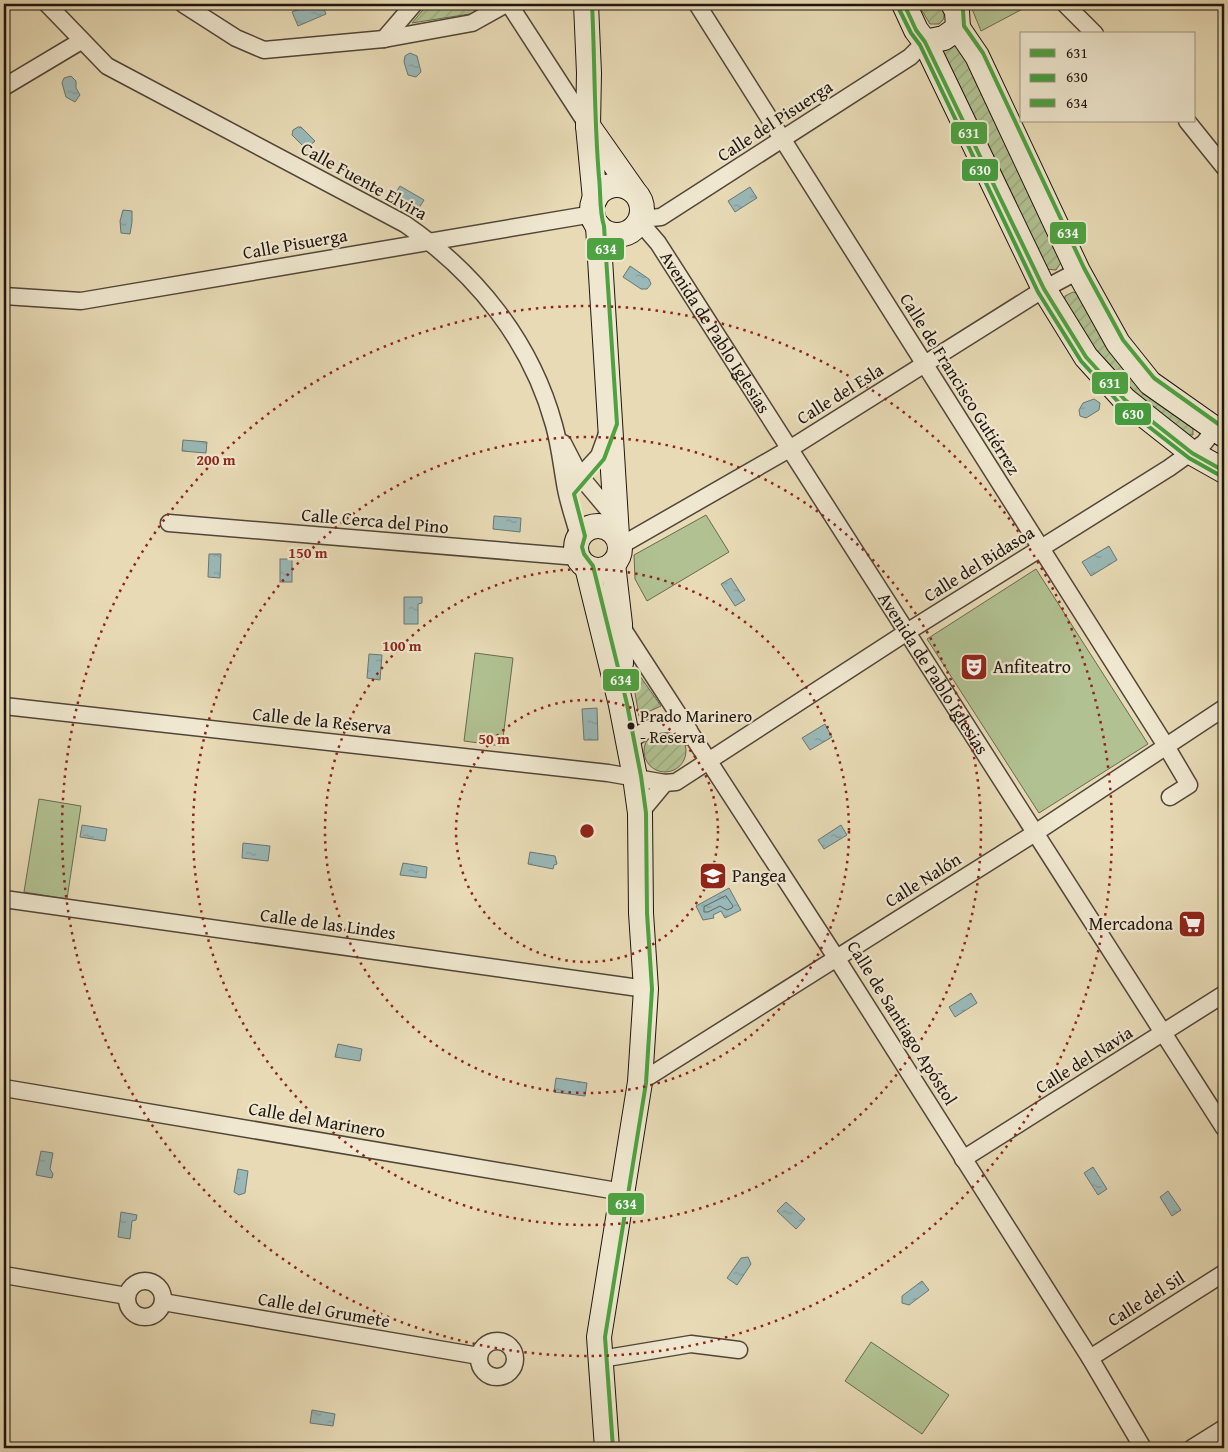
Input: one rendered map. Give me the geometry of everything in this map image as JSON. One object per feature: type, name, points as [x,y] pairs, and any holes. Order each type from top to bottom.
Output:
[{"type":"street","name":"Calle Fuente Elvira","points":[[48,4],[81,41],[107,66],[405,224],[430,241],[481,291],[523,346],[535,368],[554,426],[581,554]]},
{"type":"street","points":[[182,4],[236,38],[264,50],[384,39],[472,24],[507,4],[588,126],[639,198],[642,208],[636,224],[612,254],[601,281]]},
{"type":"street","points":[[384,39],[414,4]]},
{"type":"street","points":[[586,4],[589,72],[588,126],[611,423],[617,542],[621,705]]},
{"type":"street","name":"Calle de Francisco Gutiérrez","points":[[697,4],[924,366],[1166,746],[1191,789],[1170,797]]},
{"type":"street","points":[[904,4],[916,30],[925,42],[1044,289],[1086,358],[1126,400],[1192,453],[1224,471]]},
{"type":"street","points":[[953,4],[957,11],[958,28],[977,56],[1078,272],[1118,343],[1150,383],[1219,432]]},
{"type":"street","points":[[1065,4],[1093,32]]},
{"type":"street","points":[[925,42],[944,38],[958,28]]},
{"type":"street","points":[[4,87],[81,41]]},
{"type":"street","name":"Calle del Pisuerga","points":[[636,224],[661,217],[910,57],[925,42]]},
{"type":"street","points":[[1188,122],[1224,167]]},
{"type":"street","points":[[633,190],[623,185],[612,185],[602,190],[595,213],[607,232],[618,234],[636,224]]},
{"type":"street","name":"Calle Pisuerga","points":[[4,296],[81,301],[595,213]]},
{"type":"street","name":"Avenida de Pablo Iglesias","points":[[636,224],[658,243],[791,448],[1224,1128]]},
{"type":"street","name":"Calle del Esla","points":[[617,542],[791,448],[1044,289],[1078,272]]},
{"type":"street","points":[[567,492],[599,456],[611,423]]},
{"type":"street","points":[[554,426],[617,542]]},
{"type":"street","name":"Calle del Bidasoa","points":[[709,760],[907,632],[1042,549],[1192,453],[1219,432]]},
{"type":"street","name":"Calle Cerca del Pino","points":[[169,523],[581,554]]},
{"type":"street","points":[[607,1448],[599,1337],[640,1082],[646,989],[641,914],[640,813],[636,778],[621,705],[581,554],[585,530],[602,526],[610,530],[617,542]]},
{"type":"street","points":[[581,554],[596,570],[605,569],[617,542]]},
{"type":"street","name":"Calle de Santiago Apóstol","points":[[620,624],[838,959],[1090,1358],[1143,1448]]},
{"type":"street","name":"Calle de la Reserva","points":[[4,706],[636,778]]},
{"type":"street","name":"Calle Nalón","points":[[640,1082],[838,959],[1035,833],[1224,708]]},
{"type":"street","points":[[628,742],[652,726],[664,723],[689,730]]},
{"type":"street","points":[[636,778],[665,783],[676,782],[709,760]]},
{"type":"street","points":[[640,813],[665,783]]},
{"type":"street","name":"Calle de las Lindes","points":[[4,899],[646,989]]},
{"type":"street","name":"Calle del Navia","points":[[963,1159],[1224,994]]},
{"type":"street","name":"Calle del Marinero","points":[[4,1088],[623,1192]]},
{"type":"street","name":"Calle del Sil","points":[[1090,1358],[1224,1274]]},
{"type":"street","points":[[4,1276],[127,1296]]},
{"type":"street","points":[[148,1282],[160,1289],[163,1302],[155,1314],[142,1317],[130,1310],[127,1296],[134,1285],[148,1282]]},
{"type":"street","name":"Calle del Grumete","points":[[163,1302],[479,1356]]},
{"type":"street","points":[[601,1359],[691,1344],[739,1350]]},
{"type":"street","points":[[1192,1448],[1224,1428]]},
{"type":"green space","points":[[428,4],[470,4],[476,13],[412,23]]},
{"type":"green space","points":[[918,4],[940,4],[944,12],[943,19],[939,24],[930,24]]},
{"type":"green space","points":[[970,4],[1032,4],[981,31]]},
{"type":"green space","points":[[952,44],[959,45],[1062,261],[1056,270],[1045,269],[942,51]]},
{"type":"green space","points":[[1073,292],[1079,294],[1143,389],[1193,428],[1193,435],[1188,435],[1137,395],[1097,352],[1064,305],[1065,296]]},
{"type":"green space","points":[[706,515],[729,552],[647,601],[635,579],[634,555]]},
{"type":"green space","points":[[1036,569],[1148,744],[1039,813],[927,639]]},
{"type":"green space","points":[[475,653],[513,658],[502,746],[464,741]]},
{"type":"green space","points":[[635,669],[661,706],[639,716],[631,670]]},
{"type":"green space","points":[[665,730],[680,736],[686,751],[680,766],[665,772],[650,766],[644,751],[650,736]]},
{"type":"green space","points":[[39,799],[81,806],[67,899],[24,892]]},
{"type":"green space","points":[[871,1342],[949,1395],[922,1434],[845,1381]]},
{"type":"water","points":[[313,4],[322,4],[326,14],[298,26],[292,12]]},
{"type":"water","points":[[410,53],[417,56],[421,72],[416,77],[408,75],[404,62],[405,56]]},
{"type":"water","points":[[71,76],[76,81],[76,88],[80,95],[75,102],[66,97],[62,83],[64,78]]},
{"type":"water","points":[[301,127],[315,141],[306,149],[292,135],[293,130]]},
{"type":"water","points":[[400,186],[424,200],[419,208],[395,194]]},
{"type":"water","points":[[750,187],[757,198],[735,212],[728,201]]},
{"type":"water","points":[[123,210],[132,211],[130,234],[121,233],[120,221]]},
{"type":"water","points":[[630,266],[649,279],[651,284],[647,289],[641,289],[623,277]]},
{"type":"water","points":[[1094,399],[1100,403],[1099,410],[1086,418],[1080,416],[1079,410],[1083,403]]},
{"type":"water","points":[[183,440],[207,442],[206,453],[182,451]]},
{"type":"water","points":[[494,516],[521,518],[520,532],[493,529]]},
{"type":"water","points":[[1109,546],[1117,560],[1091,576],[1082,562]]},
{"type":"water","points":[[209,554],[221,554],[220,578],[208,577]]},
{"type":"water","points":[[280,559],[292,559],[292,582],[280,582]]},
{"type":"water","points":[[731,578],[745,600],[735,606],[721,584]]},
{"type":"water","points":[[404,597],[422,597],[422,603],[418,604],[418,624],[404,624]]},
{"type":"water","points":[[369,654],[382,655],[380,680],[367,678]]},
{"type":"water","points":[[597,708],[598,740],[584,740],[582,709]]},
{"type":"water","points":[[825,724],[832,737],[810,750],[802,738]]},
{"type":"water","points":[[82,825],[107,829],[105,841],[80,837]]},
{"type":"water","points":[[841,825],[847,835],[824,849],[818,840]]},
{"type":"water","points":[[243,843],[270,846],[268,861],[242,858]]},
{"type":"water","points":[[530,852],[555,856],[557,864],[554,865],[553,869],[528,864]]},
{"type":"water","points":[[403,863],[427,867],[426,878],[400,875]]},
{"type":"water","points":[[729,888],[741,910],[725,918],[721,911],[713,915],[714,918],[703,920],[696,906]]},
{"type":"water","points":[[971,993],[977,1003],[955,1017],[949,1007]]},
{"type":"water","points":[[338,1044],[362,1049],[360,1061],[335,1057]]},
{"type":"water","points":[[556,1078],[587,1083],[585,1096],[554,1092]]},
{"type":"water","points":[[41,1151],[53,1153],[50,1169],[53,1174],[52,1178],[36,1175]]},
{"type":"water","points":[[1093,1167],[1107,1189],[1098,1195],[1084,1173]]},
{"type":"water","points":[[238,1169],[248,1171],[245,1193],[239,1195],[234,1192]]},
{"type":"water","points":[[1168,1191],[1181,1210],[1172,1216],[1160,1197]]},
{"type":"water","points":[[786,1202],[805,1219],[796,1229],[777,1211]]},
{"type":"water","points":[[121,1212],[137,1215],[136,1220],[132,1221],[130,1239],[118,1237]]},
{"type":"water","points":[[748,1257],[751,1264],[737,1285],[727,1278],[741,1258]]},
{"type":"water","points":[[922,1281],[929,1290],[909,1305],[902,1303],[902,1296]]},
{"type":"water","points":[[312,1410],[335,1414],[333,1426],[310,1423]]},
{"type":"transit line","name":"634","points":[[592,4],[597,155],[604,226],[617,424],[604,459],[574,494],[585,536],[582,547],[584,554],[593,566],[627,704],[641,776],[646,813],[647,913],[652,989],[646,1083],[605,1337],[613,1448]]},
{"type":"transit line","name":"631","points":[[904,4],[916,30],[925,42],[1044,289],[1086,357],[1125,400],[1192,453],[1224,471]]},
{"type":"transit line","name":"634","points":[[960,4],[963,10],[964,26],[983,53],[1084,268],[1123,340],[1154,378],[1224,428]]},
{"type":"transit line","name":"630","points":[[898,7],[911,33],[920,45],[1038,292],[1081,361],[1121,405],[1189,458],[1221,476]]},
{"type":"place","name":"Anfiteatro","points":[[974,667]]},
{"type":"place","name":"Prado Marinero - Reserva","points":[[631,726]]},
{"type":"place","name":"Pangea","points":[[713,876]]},
{"type":"place","name":"Mercadona","points":[[1192,924]]}]
